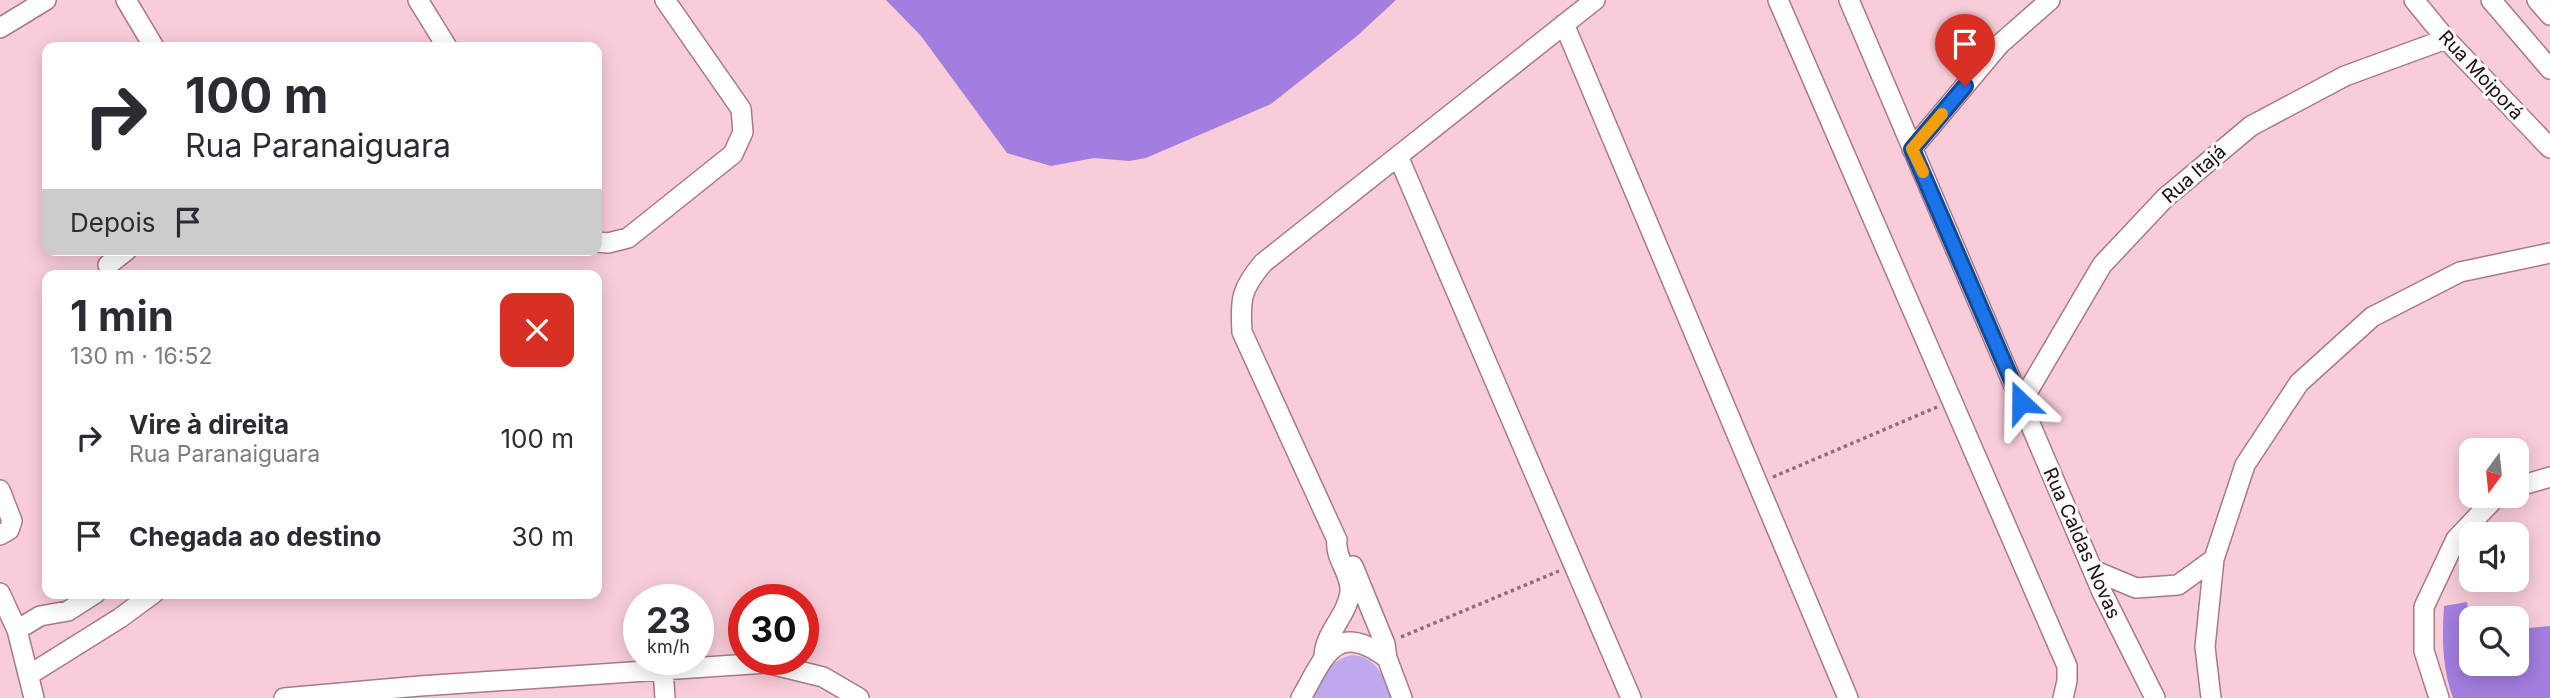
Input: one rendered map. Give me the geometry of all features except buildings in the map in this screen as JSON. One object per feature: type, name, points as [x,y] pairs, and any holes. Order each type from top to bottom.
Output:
[{"type":"street","points":[[0,27],[46,0]]},
{"type":"street","points":[[127,0],[150,42]]},
{"type":"street","points":[[418,0],[444,42]]},
{"type":"street","points":[[602,242],[628,238],[733,154],[741,140],[741,109],[665,0]]},
{"type":"street","points":[[1324,657],[1324,645],[1346,606],[1350,585],[1336,548],[1337,540],[1242,332],[1240,305],[1248,281],[1263,263],[1594,0]]},
{"type":"street","points":[[1778,0],[2067,666],[2063,698]]},
{"type":"street","name":"Rua Caldas Novas","points":[[1849,0],[2093,570],[2155,698]]},
{"type":"street","points":[[1912,149],[2000,44],[2050,0]]},
{"type":"street","name":"Rua Moiporá","points":[[2414,0],[2446,39],[2550,148]]},
{"type":"street","points":[[2491,0],[2550,68]]},
{"type":"street","points":[[2537,0],[2550,15]]},
{"type":"street","points":[[1563,24],[1848,698]]},
{"type":"street","name":"Rua Itajá","points":[[2021,402],[2102,265],[2165,198],[2250,126],[2345,76],[2446,39]]},
{"type":"street","points":[[1398,156],[1631,698]]},
{"type":"street","points":[[2211,698],[2205,647],[2214,559],[2245,465],[2299,383],[2372,317],[2460,272],[2550,253]]},
{"type":"street","points":[[108,265],[119,256]]},
{"type":"street","points":[[2529,483],[2550,477]]},
{"type":"street","points":[[0,490],[12,521],[9,530],[0,535]]},
{"type":"street","points":[[2439,698],[2424,651],[2424,607],[2456,539],[2486,508]]},
{"type":"street","points":[[1337,540],[1345,545],[1402,698]]},
{"type":"street","points":[[2093,570],[2136,588],[2178,585],[2214,559]]},
{"type":"street","points":[[0,593],[17,630],[34,698]]},
{"type":"street","points":[[17,630],[40,617],[68,611],[87,599]]},
{"type":"street","points":[[29,675],[146,599]]},
{"type":"street","points":[[1301,698],[1324,657],[1333,647],[1348,640],[1386,651]]},
{"type":"street","points":[[714,666],[766,663],[823,677],[859,698]]},
{"type":"street","points":[[284,698],[421,692],[623,673]]},
{"type":"street","points":[[663,675],[665,698]]},
{"type":"path","points":[[1758,483],[1952,401]]},
{"type":"path","points":[[1386,651],[1574,565]]},
{"type":"shaded area","points":[[886,0],[1396,0],[1357,36],[1271,104],[1146,158],[1129,161],[1094,158],[1051,166],[1007,153],[921,36]]},
{"type":"shaded area","points":[[2467,602],[2468,606],[2459,606],[2459,676],[2529,676],[2529,628],[2550,626],[2550,698],[2453,698],[2444,652],[2444,606]]},
{"type":"shaded area","points":[[1353,655],[1374,664],[1392,698],[1312,698],[1332,665]]},
{"type":"slow traffic","points":[[1923,172],[1912,149],[1942,114]]},
{"type":"route","points":[[1965,86],[1912,149],[2021,402]]}]
